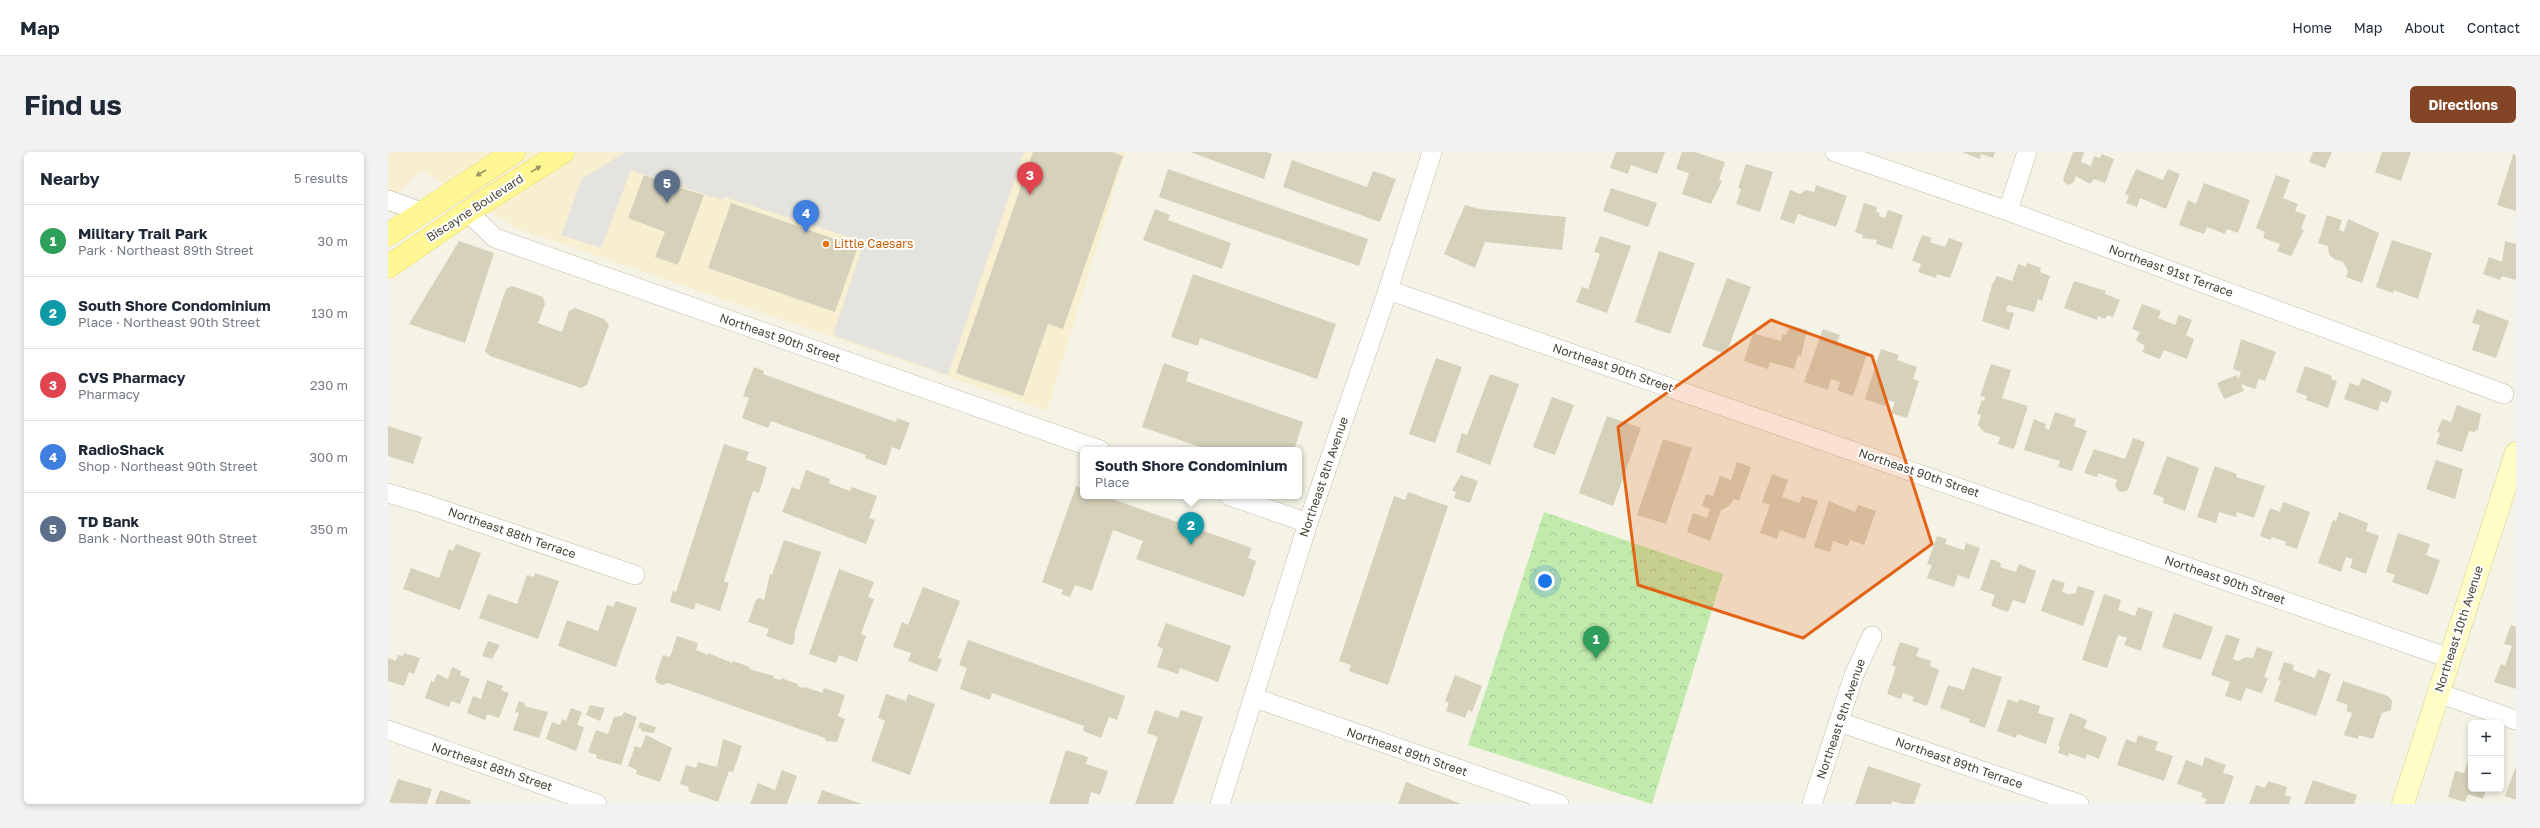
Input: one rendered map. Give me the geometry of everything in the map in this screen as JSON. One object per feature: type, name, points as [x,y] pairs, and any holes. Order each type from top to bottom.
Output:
[{"type":"main road","points":[[388,235],[514,152]]},
{"type":"main road","name":"Biscayne Boulevard","points":[[388,267],[468,212],[563,152]]},
{"type":"street","name":"Northeast 8th Avenue","points":[[1220,804],[1255,698],[1308,523],[1388,290],[1432,152]]},
{"type":"street","name":"Northeast 91st Terrace","points":[[1835,152],[2008,211],[2504,394]]},
{"type":"street","points":[[2008,211],[2027,152]]},
{"type":"street","points":[[388,200],[421,212]]},
{"type":"street","name":"Northeast 90th Street","points":[[468,212],[495,238],[1091,447]]},
{"type":"street","name":"Northeast 90th Street","points":[[1388,290],[2449,658]]},
{"type":"street","name":"Northeast 10th Avenue","points":[[2403,804],[2516,453]]},
{"type":"street","name":"Northeast 88th Terrace","points":[[388,494],[422,503],[635,575]]},
{"type":"street","points":[[1239,499],[1308,523]]},
{"type":"street","name":"Northeast 9th Avenue","points":[[1812,804],[1854,675],[1872,636]]},
{"type":"street","points":[[2438,693],[2516,720]]},
{"type":"street","name":"Northeast 89th Street","points":[[1255,698],[1533,800],[1559,804]]},
{"type":"street","name":"Northeast 89th Terrace","points":[[1839,722],[2067,802]]},
{"type":"street","name":"Northeast 88th Street","points":[[388,730],[597,804]]},
{"type":"highlighted area","points":[[1771,320],[1872,356],[1932,544],[1803,638],[1638,585],[1618,427]]},
{"type":"shaded area","points":[[388,152],[1126,152],[1047,411],[516,228],[421,170],[388,203]]},
{"type":"shaded area","points":[[625,152],[1024,152],[948,375],[833,335],[864,242],[724,197],[722,200],[631,170],[601,248],[561,235],[582,179]]},
{"type":"green space","points":[[1544,512],[1723,574],[1652,804],[1468,745]]},
{"type":"building","points":[[1033,152],[1112,152],[1123,156],[1063,329],[1048,324],[1023,396],[956,373]]},
{"type":"building","points":[[1190,152],[1266,152],[1272,154],[1264,179]]},
{"type":"building","points":[[1616,152],[1665,152],[1657,174],[1631,165],[1628,174],[1610,168]]},
{"type":"building","points":[[1682,152],[1695,152],[1725,162],[1719,180],[1722,181],[1711,204],[1682,194],[1689,173],[1676,169]]},
{"type":"building","points":[[1962,152],[1995,152],[1993,158],[1981,154],[1980,159]]},
{"type":"building","points":[[2073,152],[2084,152],[2081,162],[2091,166],[2094,156],[2100,158],[2102,154],[2114,159],[2105,183],[2094,179],[2090,184],[2076,176],[2074,182],[2069,185],[2065,183],[2063,179]]},
{"type":"building","points":[[2313,152],[2332,152],[2325,168],[2309,162]]},
{"type":"building","points":[[2382,152],[2411,152],[2401,181],[2375,172]]},
{"type":"building","points":[[2514,152],[2516,152],[2516,211],[2497,205]]},
{"type":"building","points":[[1292,160],[1367,187],[1373,171],[1396,179],[1380,222],[1283,187]]},
{"type":"building","points":[[1746,164],[1773,172],[1760,212],[1736,204],[1741,189],[1738,188]]},
{"type":"building","points":[[1168,169],[1368,239],[1359,266],[1159,197]]},
{"type":"building","points":[[2136,169],[2163,180],[2168,169],[2180,174],[2166,209],[2140,198],[2137,207],[2126,203],[2129,196],[2125,194]]},
{"type":"building","points":[[644,175],[664,182],[665,179],[682,185],[680,188],[704,195],[678,265],[655,257],[665,232],[628,218]]},
{"type":"building","points":[[2276,175],[2290,180],[2283,198],[2298,204],[2295,211],[2306,215],[2301,229],[2304,230],[2291,256],[2277,251],[2280,244],[2263,238],[2265,232],[2256,228]]},
{"type":"building","points":[[2204,183],[2250,200],[2238,233],[2227,229],[2225,234],[2207,227],[2204,234],[2179,225],[2188,200],[2196,204]]},
{"type":"building","points":[[1816,185],[1847,196],[1836,227],[1798,214],[1794,224],[1780,219],[1790,190],[1800,194],[1806,190],[1814,192]]},
{"type":"building","points":[[1611,188],[1657,203],[1648,227],[1603,211]]},
{"type":"building","points":[[731,203],[858,247],[835,312],[708,268]]},
{"type":"building","points":[[1864,203],[1877,207],[1876,212],[1880,213],[1879,216],[1885,218],[1888,210],[1903,215],[1892,249],[1876,244],[1877,240],[1862,238],[1863,235],[1855,232]]},
{"type":"building","points":[[1465,205],[1479,209],[1566,217],[1562,250],[1485,242],[1475,268],[1444,254]]},
{"type":"building","points":[[1155,209],[1170,215],[1168,220],[1231,243],[1222,269],[1143,240]]},
{"type":"building","points":[[2327,215],[2342,220],[2339,230],[2344,232],[2348,219],[2379,233],[2362,283],[2346,277],[2348,271],[2343,262],[2334,259],[2329,254],[2328,246],[2318,243]]},
{"type":"building","points":[[1922,235],[1932,238],[1930,242],[1945,247],[1949,238],[1963,243],[1950,278],[1937,274],[1936,278],[1918,272],[1921,264],[1912,261]]},
{"type":"building","points":[[1600,236],[1631,246],[1607,313],[1576,302],[1582,287],[1588,289],[1600,254],[1594,252]]},
{"type":"building","points":[[2392,240],[2432,253],[2418,299],[2394,290],[2393,293],[2376,287]]},
{"type":"building","points":[[459,241],[494,253],[465,343],[409,324]]},
{"type":"building","points":[[2505,241],[2516,244],[2516,280],[2502,276],[2500,280],[2483,274],[2489,257],[2502,262]]},
{"type":"building","points":[[1659,251],[1695,263],[1670,334],[1635,322]]},
{"type":"building","points":[[2027,263],[2041,268],[2040,272],[2050,276],[2042,301],[2038,299],[2034,312],[2008,305],[2006,311],[2014,313],[2009,330],[1982,321],[1992,285],[1997,276],[2012,281],[2018,264],[2026,267]]},
{"type":"building","points":[[1193,274],[1336,324],[1317,379],[1200,338],[1198,346],[1171,337]]},
{"type":"building","points":[[1727,278],[1751,287],[1726,354],[1702,346]]},
{"type":"building","points":[[2074,281],[2106,291],[2105,294],[2120,300],[2113,317],[2107,315],[2105,319],[2098,316],[2097,320],[2064,308]]},
{"type":"building","points":[[512,286],[543,297],[545,304],[538,323],[562,332],[569,311],[575,308],[604,319],[609,325],[587,385],[581,388],[490,356],[485,351],[506,289]]},
{"type":"building","points":[[2142,304],[2161,311],[2158,318],[2175,325],[2179,315],[2192,320],[2186,335],[2194,339],[2187,359],[2164,350],[2160,359],[2142,352],[2145,346],[2136,340],[2140,332],[2132,329]]},
{"type":"building","points":[[2477,309],[2509,321],[2496,358],[2472,350],[2480,325],[2472,323]]},
{"type":"building","points":[[1790,325],[1807,330],[1801,356],[1798,355],[1794,369],[1770,362],[1768,369],[1744,361],[1753,333],[1781,341],[1783,334],[1786,335]]},
{"type":"building","points":[[1823,329],[1840,335],[1837,343],[1867,354],[1853,396],[1837,390],[1840,382],[1831,379],[1828,390],[1804,382]]},
{"type":"building","points":[[2241,339],[2276,352],[2265,381],[2259,379],[2255,389],[2241,384],[2244,391],[2224,399],[2217,383],[2237,375],[2238,379],[2241,372],[2233,369]]},
{"type":"building","points":[[1881,349],[1899,355],[1897,360],[1917,367],[1913,379],[1919,381],[1907,418],[1891,413],[1895,402],[1887,400],[1885,406],[1865,399]]},
{"type":"building","points":[[1436,358],[1462,367],[1435,443],[1409,434]]},
{"type":"building","points":[[1164,363],[1189,372],[1186,381],[1303,422],[1295,447],[1200,447],[1142,427]]},
{"type":"building","points":[[1991,364],[2011,370],[2002,398],[2028,406],[2014,449],[1998,444],[2000,437],[1984,432],[1978,425],[1981,415],[1977,414],[1982,400],[1984,401],[1985,397],[1980,396]]},
{"type":"building","points":[[2305,366],[2332,376],[2331,379],[2337,381],[2328,408],[2306,400],[2307,396],[2296,392]]},
{"type":"building","points":[[754,367],[764,371],[763,374],[896,422],[897,418],[910,423],[900,450],[892,447],[886,466],[865,458],[866,455],[771,421],[768,428],[742,418],[749,398],[743,396]]},
{"type":"building","points":[[1490,374],[1519,384],[1490,465],[1456,452],[1462,433],[1467,435]]},
{"type":"building","points":[[2362,378],[2392,391],[2388,403],[2381,401],[2378,411],[2344,399],[2350,383],[2359,386]]},
{"type":"building","points":[[1552,397],[1574,405],[1555,455],[1533,447]]},
{"type":"building","points":[[2457,405],[2481,414],[2478,430],[2474,432],[2469,431],[2462,452],[2436,444],[2440,433],[2437,432],[2442,419],[2451,422]]},
{"type":"building","points":[[2055,412],[2076,419],[2074,426],[2087,431],[2072,471],[2058,467],[2060,461],[2024,450],[2034,419],[2046,424],[2045,428],[2049,430]]},
{"type":"building","points":[[1607,416],[1641,428],[1613,506],[1579,493]]},
{"type":"building","points":[[388,426],[422,437],[413,464],[388,456]]},
{"type":"building","points":[[2133,438],[2145,442],[2128,490],[2123,492],[2118,491],[2115,485],[2117,480],[2098,473],[2097,477],[2084,473],[2094,449],[2125,459]]},
{"type":"building","points":[[1663,439],[1692,448],[1666,524],[1637,515]]},
{"type":"building","points":[[724,444],[749,452],[746,460],[767,467],[759,493],[753,491],[724,581],[729,583],[720,611],[696,603],[694,610],[670,602],[673,591],[676,592]]},
{"type":"building","points":[[2167,456],[2199,468],[2185,511],[2163,503],[2164,498],[2153,494]]},
{"type":"building","points":[[2436,460],[2463,469],[2455,499],[2426,489]]},
{"type":"building","points":[[1737,462],[1751,467],[1739,501],[1734,499],[1729,506],[1721,510],[1710,541],[1687,532],[1693,513],[1707,518],[1710,509],[1702,506],[1706,494],[1713,496],[1720,476],[1731,480]]},
{"type":"building","points":[[2215,466],[2237,474],[2236,477],[2265,486],[2254,518],[2237,512],[2236,517],[2219,512],[2216,523],[2197,517]]},
{"type":"building","points":[[806,470],[830,479],[829,483],[850,491],[852,487],[877,496],[869,518],[875,520],[866,544],[782,512],[792,487],[799,490]]},
{"type":"building","points":[[1772,474],[1788,480],[1782,497],[1799,503],[1802,496],[1818,501],[1805,539],[1780,530],[1777,539],[1760,533],[1770,505],[1762,502]]},
{"type":"building","points":[[1461,475],[1478,481],[1470,503],[1454,498],[1456,492],[1452,490]]},
{"type":"building","points":[[1076,486],[1080,488],[1080,499],[1112,499],[1252,548],[1248,558],[1256,561],[1244,597],[1136,559],[1143,541],[1113,530],[1092,591],[1075,585],[1070,597],[1061,594],[1063,590],[1042,582]]},
{"type":"building","points":[[1408,492],[1448,506],[1388,685],[1349,671],[1351,665],[1339,661],[1394,496],[1405,500]]},
{"type":"building","points":[[1829,501],[1855,512],[1858,505],[1876,511],[1864,545],[1850,540],[1848,546],[1833,541],[1830,552],[1814,547]]},
{"type":"building","points":[[2283,502],[2310,512],[2297,549],[2285,545],[2286,542],[2272,537],[2270,540],[2260,536],[2270,508],[2280,512]]},
{"type":"building","points":[[2339,512],[2368,523],[2366,531],[2379,536],[2366,574],[2350,568],[2353,559],[2346,557],[2341,572],[2318,563],[2333,520],[2336,521]]},
{"type":"building","points":[[2398,533],[2430,544],[2426,555],[2440,560],[2428,595],[2392,582],[2395,575],[2386,572]]},
{"type":"building","points":[[1937,536],[1947,539],[1945,544],[1964,550],[1966,543],[1980,548],[1969,579],[1958,575],[1954,587],[1927,578],[1932,565],[1927,564]]},
{"type":"building","points":[[784,540],[821,552],[795,632],[794,643],[791,645],[766,636],[769,629],[748,622],[756,600],[759,598],[764,600],[770,574],[772,575]]},
{"type":"building","points":[[456,544],[481,553],[460,610],[403,589],[411,568],[439,578],[449,549],[453,551]]},
{"type":"building","points":[[1991,559],[2001,563],[2000,567],[2016,572],[2019,564],[2036,571],[2025,604],[2013,600],[2008,612],[1991,606],[1995,595],[1980,590]]},
{"type":"building","points":[[839,569],[874,582],[868,597],[874,599],[861,634],[866,636],[857,662],[839,655],[836,663],[809,654]]},
{"type":"building","points":[[535,573],[559,581],[538,639],[479,618],[488,594],[517,604],[527,575],[534,577]]},
{"type":"building","points":[[2052,579],[2065,583],[2062,592],[2070,595],[2071,593],[2075,594],[2078,586],[2095,591],[2083,626],[2041,611]]},
{"type":"building","points":[[923,587],[960,601],[938,658],[942,659],[937,672],[908,661],[911,653],[893,647],[902,622],[908,625]]},
{"type":"building","points":[[2104,594],[2121,600],[2118,610],[2135,616],[2138,607],[2153,612],[2141,651],[2124,645],[2127,638],[2118,635],[2107,668],[2082,660]]},
{"type":"building","points":[[616,601],[637,608],[616,667],[558,646],[567,620],[598,631],[607,605],[613,607]]},
{"type":"building","points":[[2174,613],[2213,627],[2201,660],[2162,647]]},
{"type":"building","points":[[1166,623],[1231,646],[1218,682],[1180,668],[1178,674],[1157,667],[1163,649],[1157,646]]},
{"type":"building","points":[[2511,625],[2516,627],[2516,689],[2494,682],[2501,664],[2505,666],[2512,646],[2504,644]]},
{"type":"building","points":[[2226,634],[2240,639],[2233,659],[2238,661],[2246,657],[2253,658],[2257,647],[2273,652],[2264,677],[2268,678],[2262,693],[2246,688],[2241,701],[2225,696],[2230,682],[2211,675]]},
{"type":"building","points":[[677,636],[698,643],[696,650],[708,655],[708,653],[732,663],[733,661],[750,667],[749,669],[774,676],[773,678],[781,680],[781,678],[798,684],[797,686],[822,693],[824,688],[845,695],[838,716],[845,719],[837,742],[826,741],[825,738],[668,683],[662,685],[657,683],[655,678],[663,655],[670,657]]},
{"type":"building","points":[[968,640],[1125,696],[1117,720],[1109,717],[1101,738],[1083,731],[1084,726],[992,693],[990,700],[960,689],[967,668],[959,665]]},
{"type":"building","points":[[488,641],[500,645],[492,659],[482,656]]},
{"type":"building","points":[[1900,642],[1919,648],[1916,656],[1931,661],[1930,666],[1939,670],[1927,706],[1912,701],[1914,697],[1903,693],[1901,699],[1887,694],[1896,667],[1892,665]]},
{"type":"building","points":[[404,653],[420,658],[414,674],[409,672],[404,686],[388,681],[388,658],[396,661],[398,655],[403,656]]},
{"type":"building","points":[[2284,662],[2294,665],[2293,670],[2315,678],[2318,669],[2331,674],[2316,716],[2274,701],[2281,681],[2278,680]]},
{"type":"building","points":[[452,667],[461,671],[460,675],[470,679],[460,704],[451,701],[449,707],[425,698],[431,681],[434,682],[437,674],[448,679]]},
{"type":"building","points":[[1972,667],[2002,677],[1985,728],[1969,722],[1970,719],[1940,708],[1948,685],[1964,690]]},
{"type":"building","points":[[1455,675],[1482,686],[1472,712],[1468,710],[1465,718],[1446,711],[1449,703],[1445,701]]},
{"type":"building","points":[[487,680],[503,686],[501,690],[509,693],[499,718],[487,714],[485,720],[467,713],[473,696],[481,699]]},
{"type":"building","points":[[2343,681],[2388,696],[2392,701],[2391,710],[2382,713],[2373,739],[2359,735],[2358,739],[2344,735],[2352,713],[2346,711],[2348,705],[2336,701]]},
{"type":"building","points":[[886,694],[906,701],[908,694],[935,704],[910,775],[871,761],[885,721],[878,718]]},
{"type":"building","points":[[2008,699],[2018,703],[2019,699],[2040,706],[2038,713],[2054,718],[2046,744],[2017,734],[2016,738],[1997,731]]},
{"type":"building","points":[[519,701],[525,703],[524,706],[548,712],[539,738],[513,730],[519,713],[515,712]]},
{"type":"building","points":[[590,705],[605,708],[600,721],[586,715]]},
{"type":"building","points":[[571,708],[582,712],[577,725],[584,727],[576,751],[546,739],[552,722],[560,725],[562,719],[566,721]]},
{"type":"building","points":[[1155,710],[1178,718],[1181,710],[1203,717],[1173,804],[1135,804],[1158,737],[1147,733]]},
{"type":"building","points":[[624,712],[637,717],[621,765],[596,758],[597,755],[588,752],[596,730],[608,734],[614,717],[622,716]]},
{"type":"building","points":[[2070,713],[2087,720],[2084,728],[2107,737],[2099,759],[2087,754],[2085,759],[2069,753],[2068,756],[2058,753],[2060,746],[2058,745]]},
{"type":"building","points":[[640,722],[656,727],[654,733],[641,731],[642,729],[638,728]]},
{"type":"building","points":[[646,735],[672,748],[660,782],[636,774],[637,770],[628,766],[635,746],[641,748]]},
{"type":"building","points":[[2138,735],[2158,742],[2155,750],[2173,756],[2164,781],[2117,765],[2126,739],[2136,743]]},
{"type":"building","points":[[723,739],[742,746],[733,772],[729,771],[718,802],[688,791],[689,787],[680,784],[686,765],[696,768],[698,762],[717,767]]},
{"type":"building","points":[[1066,750],[1088,757],[1086,764],[1108,771],[1100,795],[1091,792],[1088,804],[1049,804]]},
{"type":"building","points":[[2205,757],[2226,765],[2223,773],[2234,776],[2224,804],[2204,804],[2207,799],[2201,797],[2203,793],[2177,784],[2186,760],[2202,766]]},
{"type":"building","points":[[2468,761],[2468,792],[2485,792],[2483,799],[2468,794],[2465,802],[2448,797],[2455,771],[2464,773]]},
{"type":"building","points":[[1868,766],[1921,784],[1914,804],[1902,804],[1892,801],[1891,804],[1855,804]]},
{"type":"building","points":[[2516,766],[2516,800],[2505,796]]},
{"type":"building","points":[[782,770],[797,776],[787,804],[750,804],[758,783],[775,790]]},
{"type":"building","points":[[398,779],[432,789],[427,804],[389,803]]},
{"type":"building","points":[[2313,780],[2357,795],[2354,804],[2304,804]]},
{"type":"building","points":[[2268,781],[2287,787],[2285,795],[2291,797],[2289,804],[2249,804],[2256,785],[2265,788]]},
{"type":"building","points":[[1406,782],[1461,804],[1398,804]]},
{"type":"building","points":[[440,790],[471,801],[470,804],[435,804]]},
{"type":"building","points":[[822,790],[862,804],[817,804]]},
{"type":"place","name":"CVS Pharmacy","points":[[1030,195]]},
{"type":"place","name":"TD Bank","points":[[667,203]]},
{"type":"place","name":"RadioShack","points":[[806,233]]},
{"type":"place","name":"Little Caesars","points":[[826,244]]},
{"type":"place","name":"South Shore Condominium","points":[[1191,545]]},
{"type":"place","name":"Military Trail Park","points":[[1596,659]]}]
